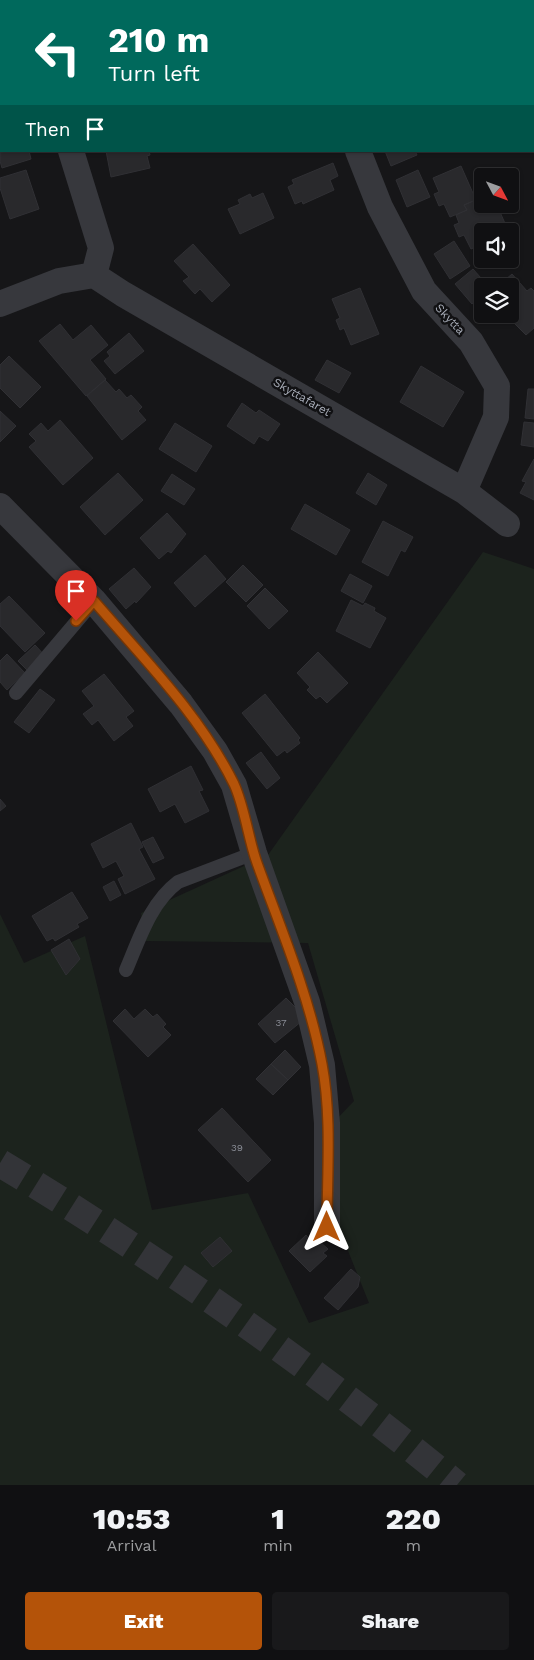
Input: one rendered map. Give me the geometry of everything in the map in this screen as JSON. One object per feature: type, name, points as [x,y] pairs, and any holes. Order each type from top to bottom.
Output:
[{"type":"street","points":[[0,304],[59,281],[94,275],[101,248],[71,152]]},
{"type":"street","name":"Skytta","points":[[358,152],[380,207],[424,290],[471,342],[498,386],[496,417],[464,491]]},
{"type":"street","name":"Skyttafaret","points":[[94,275],[122,294],[464,491],[507,524]]},
{"type":"street","points":[[0,506],[94,601],[181,704],[215,751],[234,785],[254,854],[307,1002],[322,1065],[327,1123],[327,1227]]},
{"type":"lane","points":[[16,693],[94,601]]},
{"type":"lane","points":[[126,970],[151,915],[169,889],[178,882],[254,854]]},
{"type":"shaded area","points":[[483,552],[534,569],[534,1485],[0,1485],[0,914],[24,963],[85,936],[152,1210],[248,1193],[309,1323],[369,1303],[338,1226],[330,1126],[354,1101],[308,943],[145,941],[141,913],[268,855]]},
{"type":"building","points":[[0,152],[29,152],[31,159],[2,168]]},
{"type":"building","points":[[106,152],[149,152],[150,155],[147,156],[150,168],[111,177]]},
{"type":"building","points":[[385,152],[416,152],[417,155],[391,166]]},
{"type":"building","points":[[333,163],[338,176],[330,180],[334,190],[303,204],[302,201],[295,204],[288,187],[294,184],[292,180]]},
{"type":"building","points":[[461,166],[474,195],[474,201],[464,205],[467,210],[450,217],[444,204],[439,206],[434,194],[439,192],[433,178]]},
{"type":"building","points":[[26,170],[39,209],[10,219],[0,188],[0,178]]},
{"type":"building","points":[[418,170],[430,197],[407,207],[396,180]]},
{"type":"building","points":[[263,193],[274,218],[240,234],[228,209],[240,204],[238,200],[250,194],[252,198]]},
{"type":"building","points":[[474,201],[474,213],[500,213],[505,223],[474,223],[474,248],[471,249],[464,235],[459,237],[454,225],[459,223],[456,215],[467,210],[464,205]]},
{"type":"building","points":[[454,241],[470,266],[450,279],[434,254]]},
{"type":"building","points":[[193,244],[230,285],[212,302],[200,289],[195,294],[183,281],[189,277],[174,261]]},
{"type":"building","points":[[473,269],[481,278],[474,278],[474,302],[472,304],[455,284]]},
{"type":"building","points":[[512,274],[516,278],[507,278]]},
{"type":"building","points":[[519,282],[527,291],[531,288],[534,291],[534,328],[526,335],[514,323],[519,323]]},
{"type":"building","points":[[360,288],[379,334],[351,345],[344,328],[340,330],[336,320],[340,318],[332,299]]},
{"type":"building","points":[[60,324],[73,340],[91,325],[108,345],[90,360],[106,379],[86,396],[39,341]]},
{"type":"building","points":[[129,333],[144,351],[115,374],[104,361],[110,356],[107,352]]},
{"type":"building","points":[[9,356],[41,387],[20,408],[0,388],[0,365]]},
{"type":"building","points":[[327,360],[351,373],[339,393],[315,380]]},
{"type":"building","points":[[421,366],[464,392],[443,427],[400,402]]},
{"type":"building","points":[[105,380],[116,392],[119,389],[127,398],[131,395],[142,407],[138,411],[146,420],[122,440],[87,396]]},
{"type":"building","points":[[528,389],[534,389],[534,419],[525,418]]},
{"type":"building","points":[[242,403],[256,413],[259,410],[280,424],[268,441],[259,436],[254,444],[227,426]]},
{"type":"building","points":[[0,411],[16,426],[0,442]]},
{"type":"building","points":[[60,420],[93,458],[63,485],[29,447],[36,441],[29,434],[41,423],[48,431]]},
{"type":"building","points":[[524,422],[534,423],[534,447],[521,445]]},
{"type":"building","points":[[175,423],[212,446],[196,472],[159,449]]},
{"type":"building","points":[[534,459],[534,500],[520,493],[526,482],[522,481]]},
{"type":"building","points":[[118,473],[143,500],[105,535],[80,507]]},
{"type":"building","points":[[368,473],[387,485],[376,505],[356,493]]},
{"type":"building","points":[[172,474],[195,489],[184,505],[161,491]]},
{"type":"building","points":[[305,504],[350,530],[336,555],[291,529]]},
{"type":"building","points":[[167,513],[186,534],[171,553],[168,551],[159,559],[140,538]]},
{"type":"building","points":[[383,521],[413,537],[405,552],[401,550],[388,576],[362,562]]},
{"type":"building","points":[[205,555],[226,579],[195,607],[174,583]]},
{"type":"building","points":[[243,565],[263,585],[246,602],[226,582]]},
{"type":"building","points":[[134,568],[151,587],[136,603],[135,601],[126,609],[109,589]]},
{"type":"building","points":[[350,574],[372,586],[363,603],[341,591]]},
{"type":"building","points":[[265,588],[288,611],[269,629],[247,606]]},
{"type":"building","points":[[9,596],[45,633],[25,652],[0,626],[0,604]]},
{"type":"building","points":[[351,600],[363,606],[365,603],[375,608],[374,611],[386,618],[370,648],[336,631]]},
{"type":"building","points":[[35,645],[46,657],[29,672],[18,661]]},
{"type":"building","points":[[318,652],[348,683],[327,703],[320,696],[316,699],[307,690],[310,687],[297,673]]},
{"type":"building","points":[[7,654],[25,673],[7,690],[0,682],[0,661]]},
{"type":"building","points":[[104,674],[134,711],[126,717],[133,726],[114,741],[98,720],[92,725],[83,714],[94,706],[82,691]]},
{"type":"building","points":[[40,689],[55,700],[29,733],[14,722]]},
{"type":"building","points":[[265,694],[300,738],[298,740],[300,743],[287,753],[285,750],[277,756],[242,713]]},
{"type":"building","points":[[261,752],[280,778],[267,789],[246,763]]},
{"type":"building","points":[[191,766],[203,790],[199,791],[209,811],[185,823],[175,804],[160,812],[148,789]]},
{"type":"building","points":[[0,799],[6,806],[0,811]]},
{"type":"building","points":[[131,823],[143,847],[139,849],[155,879],[125,894],[118,879],[124,876],[116,861],[103,868],[91,844]]},
{"type":"building","points":[[153,837],[164,858],[153,863],[142,842]]},
{"type":"building","points":[[114,881],[121,895],[110,901],[103,887]]},
{"type":"building","points":[[72,892],[88,918],[77,924],[79,927],[55,941],[53,938],[47,941],[32,916]]},
{"type":"building","points":[[69,939],[80,959],[66,975],[51,950]]},
{"type":"building","points":[[286,998],[300,1012],[302,1021],[275,1043],[258,1024]]},
{"type":"building","points":[[125,1009],[134,1019],[145,1009],[153,1017],[157,1014],[166,1024],[163,1027],[171,1035],[148,1057],[113,1021]]},
{"type":"building","points":[[285,1050],[301,1067],[288,1080],[271,1064]]},
{"type":"building","points":[[271,1064],[288,1080],[273,1095],[256,1079]]},
{"type":"building","points":[[222,1108],[271,1160],[248,1182],[198,1130]]},
{"type":"building","points":[[306,1235],[315,1245],[319,1241],[328,1249],[323,1253],[327,1256],[310,1272],[289,1251]]},
{"type":"building","points":[[220,1237],[232,1251],[213,1267],[201,1253]]},
{"type":"building","points":[[351,1269],[360,1277],[358,1287],[338,1310],[324,1298]]},
{"type":"tunnel","points":[[0,1163],[118,1237],[234,1316],[347,1398],[457,1485]]},
{"type":"route","points":[[76,621],[94,601],[181,704],[215,751],[234,785],[254,854],[307,1002],[322,1065],[327,1123],[327,1227]]}]
